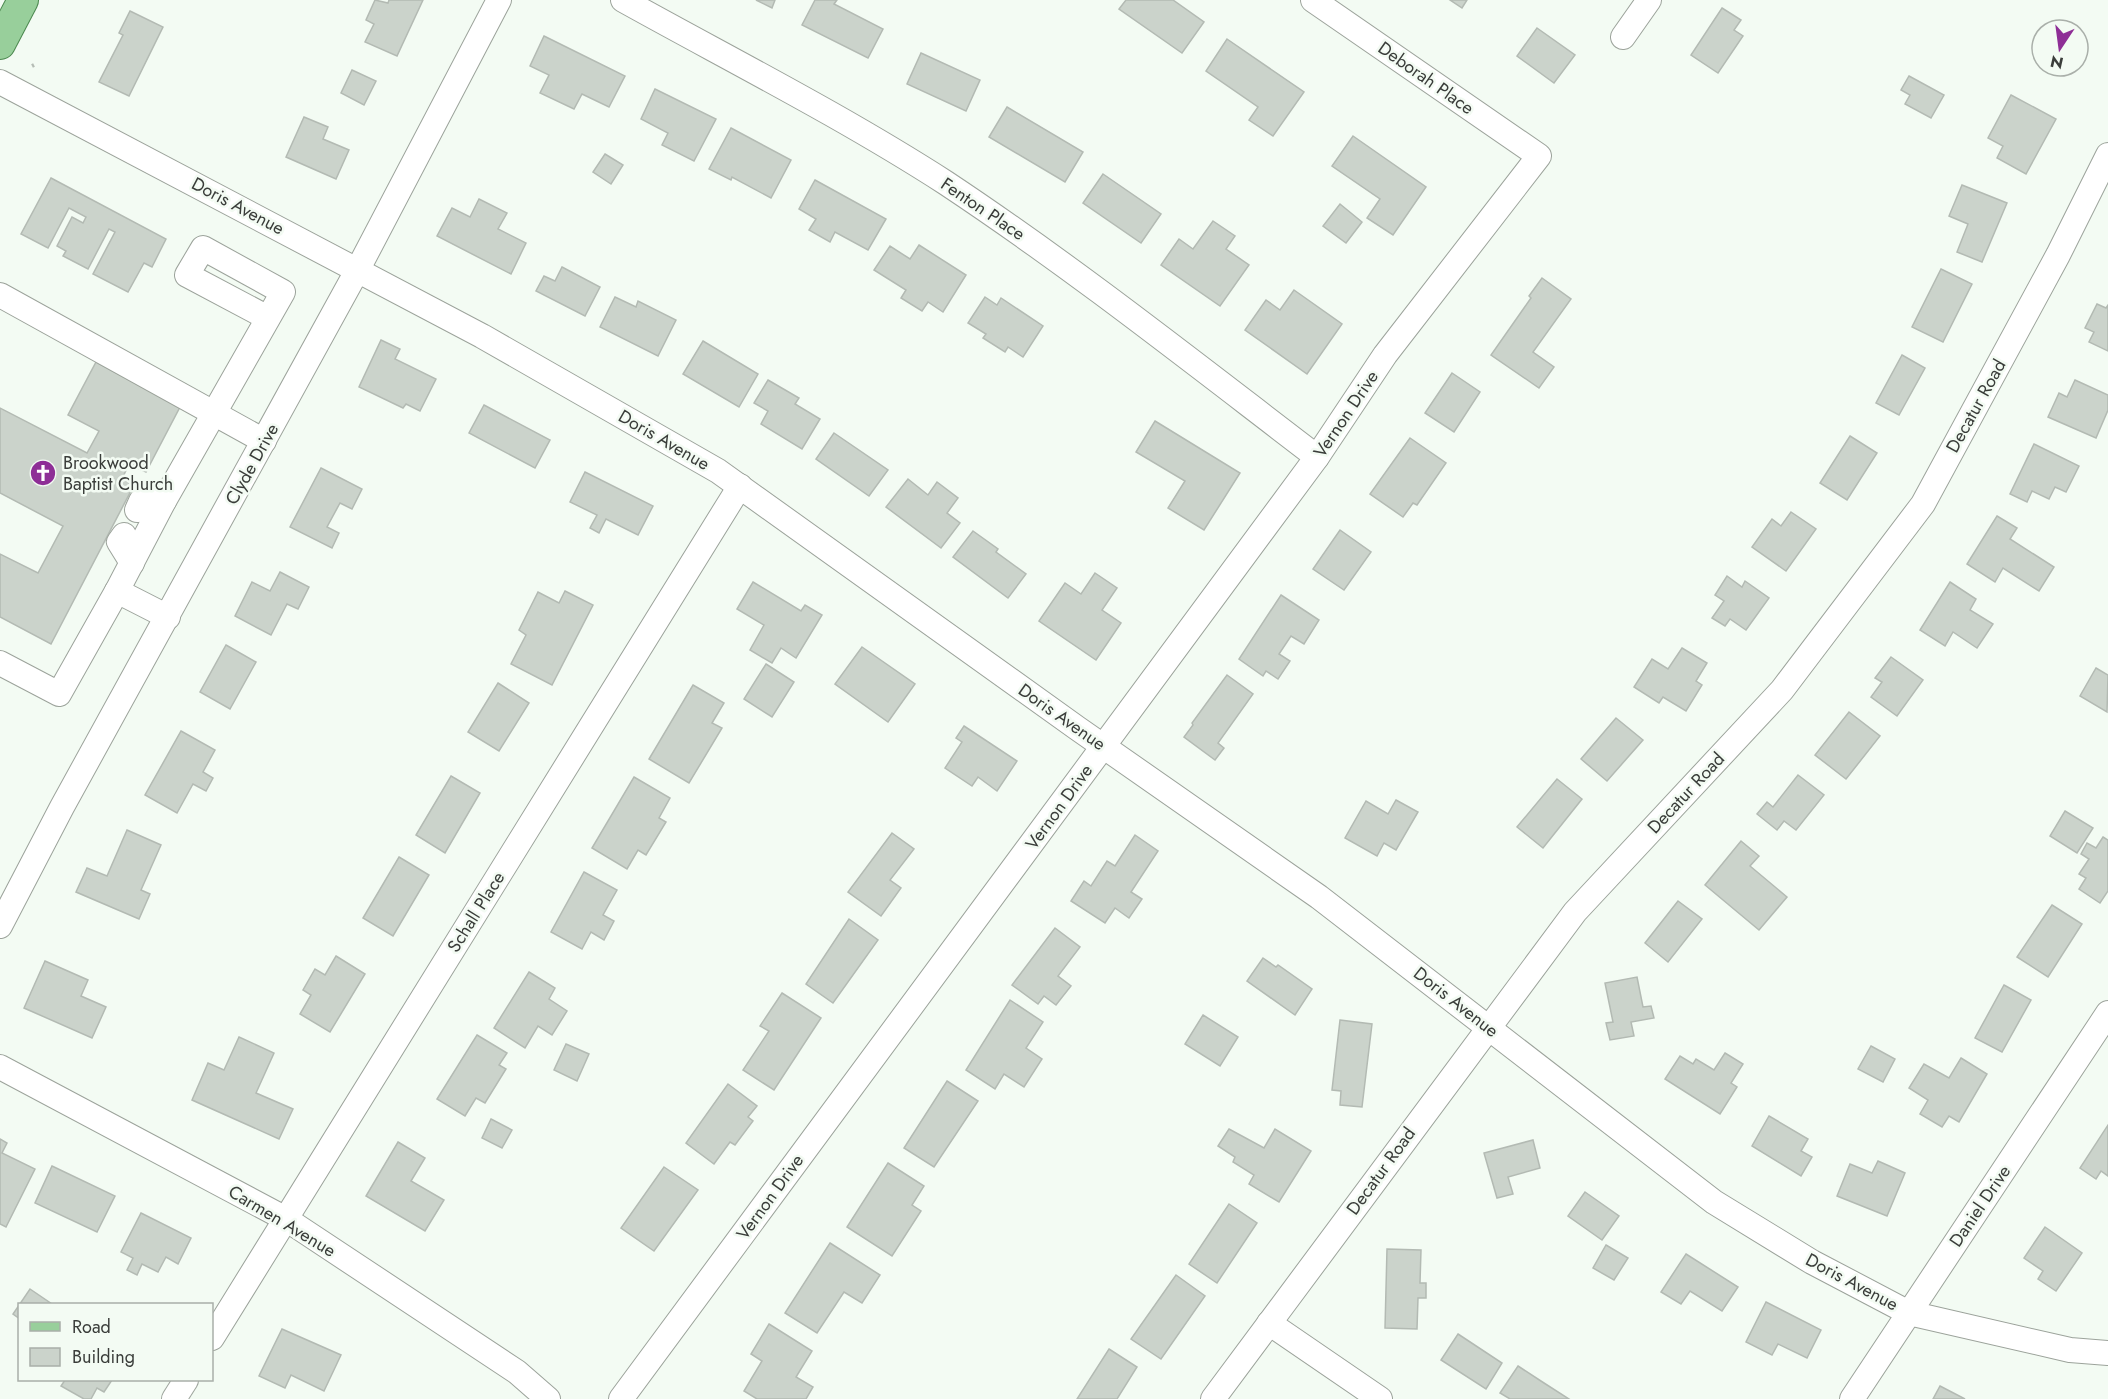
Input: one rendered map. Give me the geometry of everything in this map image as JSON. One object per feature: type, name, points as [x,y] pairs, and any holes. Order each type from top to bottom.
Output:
[{"type":"main road","points":[[0,44],[23,0]]},
{"type":"street","name":"Clyde Drive","points":[[0,926],[62,807],[358,269],[499,0]]},
{"type":"street","name":"Fenton Place","points":[[623,0],[843,120],[944,182],[1012,228],[1317,458]]},
{"type":"street","name":"Deborah Place","points":[[1313,0],[1539,156]]},
{"type":"street","points":[[1623,37],[1648,0]]},
{"type":"street","name":"Doris Avenue","points":[[0,82],[482,336],[718,471],[1319,897],[1714,1202],[1812,1262],[1909,1313],[2070,1350],[2108,1353]]},
{"type":"street","name":"Decatur Road","points":[[1213,1399],[1575,912],[1782,690],[1923,504],[2058,255],[2108,155]]},
{"type":"street","name":"Vernon Drive","points":[[621,1399],[1317,458],[1385,355],[1539,156]]},
{"type":"street","points":[[0,295],[264,441]]},
{"type":"street","points":[[0,663],[59,694],[164,501],[268,318]]},
{"type":"street","name":"Schall Place","points":[[213,1336],[740,486]]},
{"type":"street","points":[[137,510],[141,501],[164,501]]},
{"type":"street","points":[[124,535],[120,542],[132,563]]},
{"type":"street","points":[[117,591],[168,617]]},
{"type":"street","name":"Daniel Drive","points":[[1852,1399],[2108,1013]]},
{"type":"street","name":"Carmen Avenue","points":[[0,1067],[286,1219],[517,1372],[548,1399]]},
{"type":"street","points":[[1269,1323],[1380,1399]]},
{"type":"street","points":[[174,1399],[185,1381]]},
{"type":"building","points":[[375,0],[388,3],[389,0],[423,0],[397,56],[365,42],[374,24],[366,20]]},
{"type":"building","points":[[756,0],[775,0],[772,8]]},
{"type":"building","points":[[815,0],[837,0],[834,4],[883,29],[868,58],[802,25]]},
{"type":"building","points":[[1126,0],[1173,0],[1204,22],[1182,53],[1119,9]]},
{"type":"building","points":[[1450,0],[1467,0],[1462,8]]},
{"type":"building","points":[[1722,8],[1741,20],[1734,30],[1743,36],[1718,73],[1691,55]]},
{"type":"building","points":[[130,11],[163,27],[129,96],[99,82],[123,35],[119,33]]},
{"type":"building","points":[[1537,28],[1575,55],[1554,83],[1517,56]]},
{"type":"building","points":[[544,36],[625,76],[609,107],[582,94],[574,109],[540,93],[549,75],[530,66]]},
{"type":"building","points":[[1227,39],[1304,92],[1273,136],[1249,120],[1258,107],[1206,71]]},
{"type":"building","points":[[921,53],[980,80],[966,111],[907,84]]},
{"type":"building","points":[[352,70],[376,81],[364,105],[341,93]]},
{"type":"building","points":[[1909,76],[1944,95],[1931,118],[1905,104],[1910,95],[1901,90]]},
{"type":"building","points":[[655,89],[716,119],[694,161],[662,145],[668,133],[641,119]]},
{"type":"building","points":[[2011,95],[2056,119],[2026,174],[1997,158],[2003,146],[1988,138]]},
{"type":"building","points":[[1007,107],[1083,152],[1065,182],[989,137]]},
{"type":"building","points":[[304,117],[328,127],[323,139],[349,150],[336,179],[286,157]]},
{"type":"building","points":[[731,128],[791,160],[771,198],[732,177],[731,180],[709,169]]},
{"type":"building","points":[[1353,136],[1426,187],[1393,235],[1367,218],[1380,199],[1332,166]]},
{"type":"building","points":[[605,154],[623,165],[611,184],[593,172]]},
{"type":"building","points":[[1103,174],[1161,214],[1141,243],[1083,203]]},
{"type":"building","points":[[51,178],[166,239],[152,267],[144,263],[128,292],[93,274],[115,232],[109,229],[88,269],[63,256],[66,251],[57,246],[72,217],[83,223],[86,217],[69,208],[48,248],[21,234]]},
{"type":"building","points":[[815,180],[886,219],[868,250],[835,232],[830,242],[809,230],[816,219],[799,209]]},
{"type":"building","points":[[1962,185],[2007,203],[1982,262],[1957,252],[1968,224],[1949,216]]},
{"type":"building","points":[[479,199],[507,213],[498,229],[526,243],[511,274],[437,236],[452,208],[470,217]]},
{"type":"building","points":[[1340,204],[1362,222],[1346,243],[1323,226]]},
{"type":"building","points":[[1213,221],[1235,236],[1226,249],[1249,265],[1220,306],[1161,265],[1179,239],[1193,249]]},
{"type":"building","points":[[919,245],[966,275],[943,312],[928,302],[922,311],[901,298],[906,290],[874,270],[890,246],[910,259]]},
{"type":"building","points":[[562,267],[600,287],[585,316],[536,291],[544,276],[555,281]]},
{"type":"building","points":[[1941,269],[1972,284],[1943,342],[1912,327]]},
{"type":"building","points":[[1542,278],[1571,299],[1533,352],[1554,367],[1539,388],[1491,355],[1531,298],[1529,296]]},
{"type":"building","points":[[1294,290],[1342,324],[1307,374],[1245,330],[1266,300],[1280,310]]},
{"type":"building","points":[[615,297],[636,307],[638,301],[676,320],[658,356],[600,327]]},
{"type":"building","points":[[985,297],[997,305],[1001,298],[1043,326],[1023,357],[1008,347],[1005,352],[983,338],[986,334],[968,323]]},
{"type":"building","points":[[2097,304],[2106,308],[2108,305],[2108,351],[2089,342],[2094,332],[2085,328]]},
{"type":"building","points":[[381,340],[400,349],[395,359],[436,379],[420,411],[406,404],[403,408],[359,387]]},
{"type":"building","points":[[703,341],[758,374],[739,407],[683,374]]},
{"type":"building","points":[[1902,355],[1925,368],[1899,415],[1876,403]]},
{"type":"building","points":[[96,362],[180,407],[146,472],[129,464],[122,479],[134,485],[51,644],[0,617],[0,554],[38,573],[63,526],[0,493],[0,408],[87,453],[99,431],[68,415]]},
{"type":"building","points":[[1452,373],[1480,392],[1454,432],[1425,413]]},
{"type":"building","points":[[768,380],[799,398],[795,404],[820,419],[802,449],[761,424],[768,411],[754,403]]},
{"type":"building","points":[[2075,380],[2108,395],[2108,410],[2096,438],[2048,417],[2059,393],[2067,397]]},
{"type":"building","points":[[484,405],[550,440],[535,468],[469,433]]},
{"type":"building","points":[[1155,421],[1240,473],[1204,530],[1168,508],[1185,481],[1136,452]]},
{"type":"building","points":[[834,433],[888,470],[869,496],[816,459]]},
{"type":"building","points":[[1850,436],[1877,453],[1847,500],[1820,483]]},
{"type":"building","points":[[1410,438],[1446,463],[1417,505],[1413,503],[1403,517],[1370,494]]},
{"type":"building","points":[[2034,444],[2079,466],[2066,492],[2055,487],[2049,499],[2032,491],[2027,502],[2010,494]]},
{"type":"building","points":[[321,468],[362,489],[352,509],[340,503],[327,527],[339,533],[332,548],[290,527]]},
{"type":"building","points":[[585,472],[653,506],[638,535],[606,519],[599,533],[590,528],[597,515],[570,502]]},
{"type":"building","points":[[908,479],[928,495],[937,482],[958,498],[947,513],[960,523],[941,548],[886,507]]},
{"type":"building","points":[[1791,512],[1816,529],[1786,571],[1752,547],[1772,519],[1781,526]]},
{"type":"building","points":[[1997,516],[2017,528],[2010,539],[2054,567],[2039,591],[2003,568],[1995,582],[1967,564]]},
{"type":"building","points":[[1340,530],[1371,552],[1344,590],[1313,569]]},
{"type":"building","points":[[973,531],[998,549],[996,552],[1026,574],[1008,598],[953,557]]},
{"type":"building","points":[[280,572],[309,587],[298,609],[287,604],[271,635],[235,616],[252,582],[270,591]]},
{"type":"building","points":[[1095,573],[1117,588],[1102,610],[1121,623],[1096,660],[1039,621],[1065,583],[1081,594]]},
{"type":"building","points":[[1727,576],[1742,587],[1745,581],[1769,598],[1746,630],[1730,619],[1725,626],[1712,618],[1724,601],[1715,595]]},
{"type":"building","points":[[753,582],[801,611],[805,605],[822,615],[796,658],[781,648],[772,663],[750,650],[764,625],[737,609]]},
{"type":"building","points":[[1950,582],[1976,599],[1970,610],[1993,624],[1977,648],[1953,632],[1945,646],[1920,630]]},
{"type":"building","points":[[565,591],[593,605],[552,685],[511,664],[526,635],[519,630],[538,592],[559,603]]},
{"type":"building","points":[[1281,595],[1319,620],[1304,644],[1291,636],[1279,654],[1290,661],[1278,679],[1266,671],[1263,676],[1239,659]]},
{"type":"building","points":[[226,645],[256,662],[230,709],[200,692]]},
{"type":"building","points":[[862,647],[915,684],[888,722],[835,684]]},
{"type":"building","points":[[1682,648],[1707,663],[1696,681],[1702,685],[1686,711],[1663,697],[1659,703],[1634,687],[1652,659],[1668,669]]},
{"type":"building","points":[[1891,657],[1923,680],[1897,716],[1871,697],[1882,682],[1875,678]]},
{"type":"building","points":[[766,664],[794,682],[772,717],[744,699]]},
{"type":"building","points":[[2096,668],[2108,675],[2107,712],[2080,696]]},
{"type":"building","points":[[1227,675],[1253,694],[1218,743],[1224,748],[1215,760],[1184,737]]},
{"type":"building","points":[[498,683],[529,703],[499,751],[468,732]]},
{"type":"building","points":[[693,685],[724,703],[712,723],[722,728],[689,783],[649,759]]},
{"type":"building","points":[[1849,712],[1880,736],[1846,779],[1815,755]]},
{"type":"building","points":[[1616,718],[1643,740],[1607,781],[1581,759]]},
{"type":"building","points":[[964,726],[1017,761],[997,791],[978,777],[972,786],[945,768],[962,742],[956,738]]},
{"type":"building","points":[[181,731],[215,750],[203,772],[213,778],[206,791],[193,784],[177,813],[145,795]]},
{"type":"building","points":[[1798,775],[1824,795],[1796,830],[1784,821],[1777,830],[1757,814],[1767,802],[1773,807]]},
{"type":"building","points":[[451,776],[480,793],[445,853],[416,835]]},
{"type":"building","points":[[634,777],[670,798],[659,818],[666,822],[646,855],[638,850],[627,869],[592,848]]},
{"type":"building","points":[[1557,779],[1582,799],[1543,848],[1517,827]]},
{"type":"building","points":[[1396,800],[1418,812],[1396,850],[1384,843],[1377,856],[1345,838],[1366,801],[1388,814]]},
{"type":"building","points":[[2065,811],[2093,828],[2077,853],[2050,836]]},
{"type":"building","points":[[127,830],[161,845],[141,890],[150,894],[139,919],[76,892],[87,868],[107,876]]},
{"type":"building","points":[[892,833],[914,849],[890,880],[901,888],[881,916],[848,892]]},
{"type":"building","points":[[1135,835],[1158,851],[1131,892],[1142,899],[1129,918],[1115,908],[1105,923],[1071,901],[1084,881],[1091,886],[1107,861],[1115,866]]},
{"type":"building","points":[[2103,837],[2108,840],[2108,891],[2100,903],[2079,889],[2086,878],[2079,874],[2089,859],[2081,854],[2087,843],[2096,848]]},
{"type":"building","points":[[1741,841],[1759,856],[1750,866],[1787,897],[1759,930],[1705,885]]},
{"type":"building","points":[[399,857],[429,875],[393,936],[363,918]]},
{"type":"building","points":[[584,872],[617,890],[603,915],[614,921],[604,940],[591,932],[582,949],[551,932]]},
{"type":"building","points":[[1678,901],[1702,919],[1668,962],[1645,943]]},
{"type":"building","points":[[2052,905],[2082,924],[2048,977],[2017,957]]},
{"type":"building","points":[[849,919],[878,940],[833,1003],[806,984]]},
{"type":"building","points":[[1055,928],[1080,947],[1058,976],[1071,986],[1056,1005],[1044,996],[1038,1004],[1012,985]]},
{"type":"building","points":[[336,956],[365,974],[330,1032],[300,1014],[311,995],[303,990],[315,969],[325,975]]},
{"type":"building","points":[[1263,958],[1276,967],[1278,965],[1312,989],[1295,1015],[1247,981]]},
{"type":"building","points":[[45,961],[88,980],[81,996],[106,1007],[92,1038],[24,1008]]},
{"type":"building","points":[[529,972],[555,988],[549,999],[567,1011],[552,1035],[538,1026],[525,1048],[494,1028]]},
{"type":"building","points":[[1637,977],[1643,1007],[1651,1006],[1654,1018],[1631,1022],[1634,1036],[1610,1040],[1606,1023],[1613,1022],[1605,983]]},
{"type":"building","points":[[2004,985],[2031,1000],[2002,1052],[1975,1038]]},
{"type":"building","points":[[782,993],[821,1018],[774,1090],[743,1070],[769,1031],[760,1026]]},
{"type":"building","points":[[1010,1000],[1043,1022],[1026,1048],[1042,1059],[1024,1087],[1004,1074],[995,1089],[966,1070]]},
{"type":"building","points":[[1203,1015],[1238,1037],[1220,1066],[1185,1044]]},
{"type":"building","points":[[1340,1020],[1372,1024],[1362,1107],[1340,1105],[1341,1091],[1332,1090]]},
{"type":"building","points":[[477,1035],[507,1053],[499,1065],[506,1069],[485,1103],[476,1098],[465,1116],[437,1099]]},
{"type":"building","points":[[239,1037],[274,1053],[256,1093],[293,1109],[279,1139],[192,1100],[208,1063],[224,1070]]},
{"type":"building","points":[[566,1044],[589,1054],[577,1081],[554,1070]]},
{"type":"building","points":[[1871,1046],[1895,1059],[1883,1082],[1858,1069]]},
{"type":"building","points":[[1725,1053],[1743,1064],[1731,1083],[1737,1087],[1720,1114],[1665,1079],[1680,1056],[1693,1064],[1696,1059],[1714,1070]]},
{"type":"building","points":[[1961,1058],[1987,1074],[1959,1122],[1949,1116],[1942,1127],[1920,1114],[1928,1100],[1909,1088],[1924,1064],[1949,1078]]},
{"type":"building","points":[[947,1081],[978,1101],[934,1167],[904,1148]]},
{"type":"building","points":[[728,1084],[757,1106],[748,1117],[753,1121],[735,1145],[730,1142],[714,1164],[686,1143]]},
{"type":"building","points":[[1769,1116],[1808,1139],[1801,1151],[1812,1157],[1801,1176],[1752,1146]]},
{"type":"building","points":[[491,1119],[512,1130],[502,1148],[482,1138]]},
{"type":"building","points":[[2108,1125],[2108,1176],[2101,1171],[2096,1179],[2080,1168]]},
{"type":"building","points":[[1229,1129],[1264,1148],[1275,1129],[1311,1151],[1279,1202],[1249,1184],[1254,1175],[1233,1162],[1235,1157],[1218,1146]]},
{"type":"building","points":[[0,1139],[7,1143],[2,1153],[35,1169],[6,1227],[0,1224]]},
{"type":"building","points":[[1533,1140],[1540,1168],[1508,1177],[1513,1194],[1497,1198],[1484,1153]]},
{"type":"building","points":[[398,1142],[425,1158],[411,1181],[444,1200],[425,1231],[366,1196]]},
{"type":"building","points":[[1878,1161],[1905,1173],[1887,1216],[1837,1196],[1850,1164],[1872,1173]]},
{"type":"building","points":[[888,1163],[924,1186],[912,1205],[921,1211],[892,1256],[847,1227]]},
{"type":"building","points":[[52,1166],[115,1196],[97,1232],[35,1203]]},
{"type":"building","points":[[664,1167],[698,1190],[654,1251],[621,1228]]},
{"type":"building","points":[[1585,1192],[1619,1216],[1602,1240],[1568,1216]]},
{"type":"building","points":[[1229,1204],[1257,1223],[1217,1283],[1189,1264]]},
{"type":"building","points":[[141,1213],[191,1238],[178,1264],[166,1257],[158,1272],[142,1264],[137,1275],[127,1270],[133,1258],[121,1252]]},
{"type":"building","points":[[2045,1227],[2082,1253],[2056,1291],[2038,1279],[2043,1271],[2024,1258]]},
{"type":"building","points":[[830,1243],[880,1275],[862,1303],[844,1292],[817,1333],[785,1313]]},
{"type":"building","points":[[1606,1245],[1628,1258],[1614,1280],[1593,1268]]},
{"type":"building","points":[[1387,1249],[1421,1250],[1420,1283],[1426,1283],[1426,1298],[1418,1298],[1417,1329],[1385,1328]]},
{"type":"building","points":[[1686,1254],[1738,1287],[1722,1311],[1690,1291],[1681,1304],[1661,1292]]},
{"type":"building","points":[[1176,1275],[1205,1296],[1161,1359],[1131,1339]]},
{"type":"building","points":[[30,1289],[51,1303],[20,1303]]},
{"type":"building","points":[[1766,1302],[1821,1330],[1807,1358],[1778,1344],[1772,1355],[1746,1342]]},
{"type":"building","points":[[18,1307],[18,1318],[13,1314]]},
{"type":"building","points":[[769,1324],[812,1351],[796,1377],[813,1387],[806,1399],[757,1399],[744,1391],[762,1361],[751,1354]]},
{"type":"building","points":[[282,1329],[341,1355],[324,1391],[291,1375],[285,1388],[259,1376]]},
{"type":"building","points":[[1458,1334],[1502,1363],[1486,1389],[1441,1360]]},
{"type":"building","points":[[1109,1349],[1137,1367],[1117,1399],[1077,1399]]},
{"type":"building","points":[[1518,1366],[1569,1399],[1510,1399],[1500,1393]]},
{"type":"building","points":[[64,1381],[111,1381],[104,1392],[97,1388],[91,1399],[84,1399],[61,1386]]},
{"type":"building","points":[[1940,1386],[1965,1399],[1933,1399]]},
{"type":"place","name":"Brookwood Baptist Church","points":[[43,473]]}]
